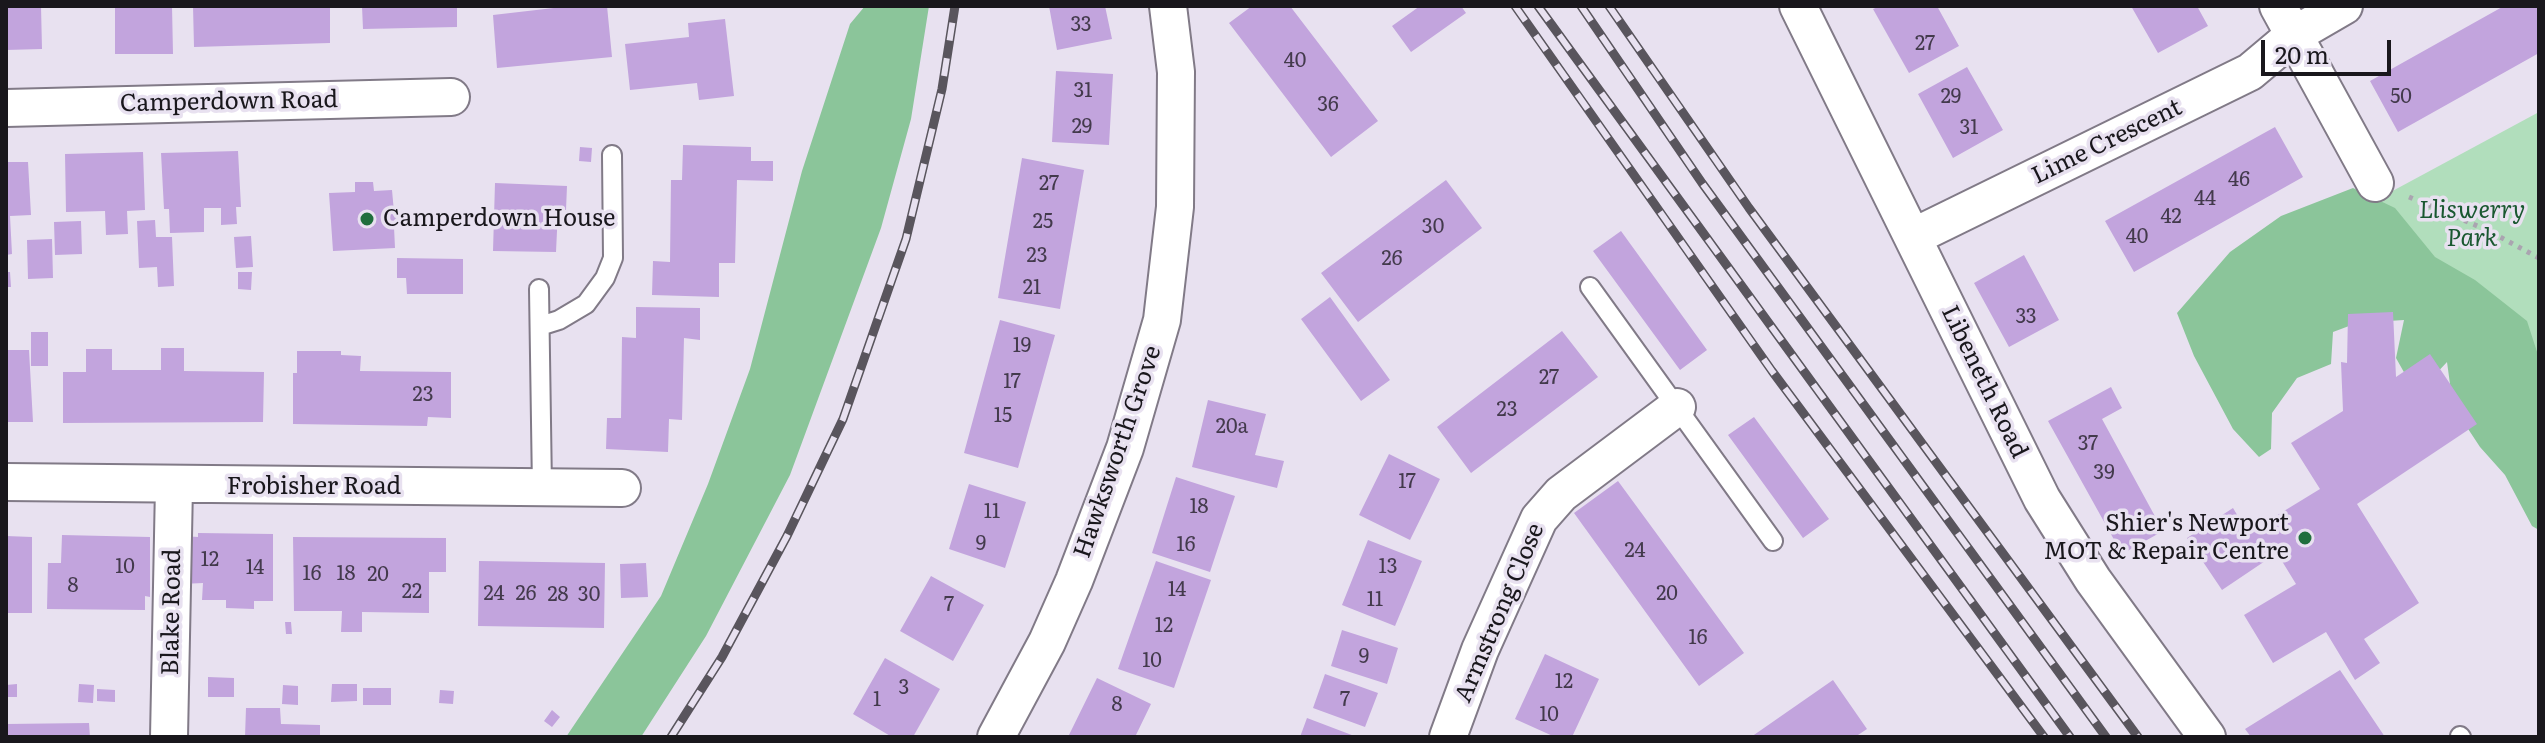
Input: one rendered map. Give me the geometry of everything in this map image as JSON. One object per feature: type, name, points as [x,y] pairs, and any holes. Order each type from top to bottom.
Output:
[{"type":"street","name":"Hawksworth Grove","points":[[996,737],[1047,642],[1070,591],[1125,448],[1162,320],[1175,207],[1176,72],[1168,6]]},
{"type":"street","name":"Libeneth Road","points":[[1798,6],[2042,499],[2093,580],[2207,737]]},
{"type":"street","name":"Lime Crescent","points":[[1913,237],[2250,72],[2286,20],[2344,6]]},
{"type":"street","points":[[2286,20],[2375,183]]},
{"type":"street","name":"Camperdown Road","points":[[6,108],[451,97]]},
{"type":"street","name":"Armstrong Close","points":[[1448,737],[1480,650],[1539,519],[1561,494],[1677,407]]},
{"type":"street","name":"Frobisher Road","points":[[6,482],[622,488]]},
{"type":"street","name":"Blake Road","points":[[169,737],[174,486]]},
{"type":"lane","points":[[540,326],[559,320],[586,304],[605,278],[613,258],[612,155]]},
{"type":"lane","points":[[1590,287],[1773,541]]},
{"type":"lane","points":[[539,289],[542,488]]},
{"type":"path","points":[[2375,183],[2487,230],[2539,258]]},
{"type":"green space","points":[[865,6],[929,6],[911,119],[881,228],[790,475],[706,636],[641,737],[566,737],[661,596],[708,484],[750,369],[802,171],[850,24]]},
{"type":"green space","name":"Lliswerry Park","points":[[2539,112],[2539,386],[2361,208]]},
{"type":"green space","points":[[2353,188],[2395,208],[2435,257],[2475,280],[2527,321],[2539,358],[2539,530],[2532,526],[2505,475],[2480,447],[2453,406],[2447,362],[2433,377],[2410,383],[2396,358],[2404,320],[2357,323],[2333,332],[2331,364],[2297,378],[2272,413],[2271,449],[2259,457],[2233,429],[2194,356],[2177,313],[2230,252],[2281,216]]},
{"type":"building","points":[[6,6],[41,6],[42,49],[6,50]]},
{"type":"building","points":[[115,6],[172,6],[173,54],[115,54]]},
{"type":"building","points":[[193,6],[330,6],[330,43],[194,47]]},
{"type":"building","points":[[362,6],[457,6],[457,27],[363,29]]},
{"type":"building","points":[[571,6],[607,6],[612,57],[497,68],[493,15]]},
{"type":"building","points":[[1049,6],[1105,6],[1112,39],[1057,50]]},
{"type":"building","points":[[1252,6],[1290,6],[1378,121],[1331,157],[1229,23]]},
{"type":"building","points":[[1420,6],[1461,6],[1466,13],[1411,52],[1392,26]]},
{"type":"building","points":[[1880,6],[1937,6],[1959,46],[1909,73],[1873,9]]},
{"type":"building","points":[[2131,6],[2197,6],[2208,26],[2158,53]]},
{"type":"building","points":[[2504,6],[2539,6],[2539,53],[2398,132],[2370,81]]},
{"type":"building","points":[[725,19],[734,96],[699,100],[697,83],[630,90],[625,44],[689,37],[688,23]]},
{"type":"building","points":[[1967,67],[2003,130],[1953,158],[1918,94]]},
{"type":"building","points":[[1056,71],[1113,74],[1109,145],[1052,142]]},
{"type":"building","points":[[2275,127],[2303,177],[2134,272],[2105,221]]},
{"type":"building","points":[[683,145],[751,147],[751,161],[773,161],[773,181],[737,180],[735,263],[719,263],[719,297],[652,295],[653,261],[670,262],[671,180],[682,180]]},
{"type":"building","points":[[580,147],[592,148],[591,162],[579,161]]},
{"type":"building","points":[[238,151],[241,207],[236,207],[237,224],[221,225],[221,208],[204,208],[204,232],[170,233],[169,209],[164,209],[161,153]]},
{"type":"building","points":[[143,152],[145,210],[127,211],[128,234],[106,235],[105,211],[66,212],[65,154]]},
{"type":"building","points":[[1022,158],[1084,170],[1060,309],[998,298]]},
{"type":"building","points":[[6,162],[28,162],[31,215],[10,216],[12,254],[6,255]]},
{"type":"building","points":[[1446,180],[1482,228],[1358,322],[1321,273]]},
{"type":"building","name":"Camperdown House","points":[[355,182],[373,182],[374,191],[392,190],[394,212],[404,211],[404,226],[394,227],[395,248],[333,251],[329,193],[355,192]]},
{"type":"building","points":[[495,183],[567,186],[566,210],[558,210],[556,252],[493,251]]},
{"type":"building","points":[[155,220],[156,237],[172,237],[174,286],[158,287],[157,267],[139,268],[137,221]]},
{"type":"building","points":[[81,221],[82,254],[55,255],[54,222]]},
{"type":"building","points":[[1621,231],[1707,350],[1680,370],[1593,251]]},
{"type":"building","points":[[251,236],[253,267],[236,268],[234,237]]},
{"type":"building","points":[[52,239],[53,278],[28,279],[27,240]]},
{"type":"building","points":[[2024,255],[2059,320],[2009,347],[1974,283]]},
{"type":"building","points":[[397,258],[463,259],[463,294],[407,294],[406,278],[397,278]]},
{"type":"building","points":[[6,272],[10,272],[11,287],[6,287]]},
{"type":"building","points":[[238,272],[252,272],[251,290],[238,289]]},
{"type":"building","points":[[1330,297],[1390,380],[1361,401],[1301,319]]},
{"type":"building","points":[[636,307],[700,308],[700,340],[684,338],[682,420],[669,419],[668,452],[606,449],[607,418],[621,418],[622,337],[636,338]]},
{"type":"building","points":[[2393,312],[2396,377],[2430,354],[2477,424],[2357,504],[2419,603],[2364,639],[2380,663],[2355,680],[2326,632],[2273,663],[2244,615],[2296,584],[2277,553],[2222,590],[2187,538],[2233,508],[2248,533],[2320,489],[2291,443],[2343,411],[2341,362],[2347,363],[2348,314]]},
{"type":"building","points":[[1000,320],[1055,335],[1018,468],[964,453]]},
{"type":"building","points":[[1562,331],[1598,377],[1471,473],[1437,427]]},
{"type":"building","points":[[31,332],[48,332],[48,366],[31,366]]},
{"type":"building","points":[[161,348],[184,348],[184,371],[264,372],[263,422],[63,423],[63,372],[86,372],[86,349],[112,349],[112,370],[161,370]]},
{"type":"building","points":[[6,350],[29,350],[33,422],[6,422]]},
{"type":"building","points":[[297,351],[341,351],[341,355],[361,356],[360,371],[451,372],[451,418],[428,417],[427,426],[293,424],[293,373],[297,373]]},
{"type":"building","points":[[2111,387],[2122,408],[2102,419],[2163,531],[2122,554],[2048,421]]},
{"type":"building","points":[[1208,400],[1266,414],[1255,455],[1284,461],[1277,488],[1192,467]]},
{"type":"building","points":[[1754,417],[1829,519],[1803,538],[1728,435]]},
{"type":"building","points":[[1389,454],[1440,479],[1410,540],[1359,515]]},
{"type":"building","points":[[1176,477],[1235,496],[1210,572],[1152,553]]},
{"type":"building","points":[[1618,481],[1744,653],[1699,686],[1574,513]]},
{"type":"building","points":[[969,484],[1026,502],[1005,568],[949,549]]},
{"type":"building","points":[[198,533],[273,534],[273,601],[254,601],[254,609],[226,608],[226,600],[202,600],[203,583],[182,584],[183,536],[198,537]]},
{"type":"building","points":[[62,535],[150,537],[150,597],[145,596],[145,610],[47,609],[48,563],[61,563]]},
{"type":"building","points":[[6,536],[32,537],[32,613],[6,613]]},
{"type":"building","points":[[293,537],[446,538],[446,572],[429,572],[429,613],[362,612],[362,632],[341,632],[342,611],[294,611]]},
{"type":"building","points":[[1368,540],[1422,561],[1395,626],[1342,605]]},
{"type":"building","points":[[479,561],[605,563],[604,628],[478,626]]},
{"type":"building","points":[[1156,561],[1211,580],[1174,688],[1118,669]]},
{"type":"building","points":[[646,563],[648,597],[621,598],[620,564]]},
{"type":"building","points":[[931,576],[984,605],[953,661],[900,631]]},
{"type":"building","points":[[285,622],[291,622],[292,634],[286,634]]},
{"type":"building","points":[[1342,630],[1398,648],[1387,684],[1331,666]]},
{"type":"building","points":[[1545,654],[1599,679],[1572,737],[1555,737],[1515,719]]},
{"type":"building","points":[[885,658],[940,689],[913,737],[892,737],[853,714]]},
{"type":"building","points":[[2340,670],[2385,737],[2251,737],[2245,729]]},
{"type":"building","points":[[1325,674],[1378,693],[1365,727],[1313,708]]},
{"type":"building","points":[[208,677],[234,678],[234,697],[208,697]]},
{"type":"building","points":[[1097,678],[1151,704],[1135,737],[1068,737]]},
{"type":"building","points":[[1833,680],[1867,729],[1855,737],[1751,737]]},
{"type":"building","points":[[17,684],[17,697],[6,697],[6,685]]},
{"type":"building","points":[[79,684],[94,685],[93,703],[78,702]]},
{"type":"building","points":[[332,684],[357,684],[357,701],[331,702]]},
{"type":"building","points":[[283,685],[298,686],[298,705],[282,704]]},
{"type":"building","points":[[363,688],[391,688],[391,705],[363,705]]},
{"type":"building","points":[[97,689],[115,690],[115,702],[97,701]]},
{"type":"building","points":[[440,690],[454,691],[453,704],[439,703]]},
{"type":"building","points":[[246,708],[280,708],[281,724],[320,725],[320,737],[245,737]]},
{"type":"building","points":[[552,710],[560,717],[552,727],[544,721]]},
{"type":"building","points":[[1307,718],[1357,737],[1300,737]]},
{"type":"building","points":[[89,723],[90,737],[6,737],[6,724]]},
{"type":"railway","points":[[671,737],[722,657],[787,536],[843,419],[906,239],[942,89],[955,6]]},
{"type":"railway","points":[[1515,6],[1772,371],[2044,737]]},
{"type":"railway","points":[[1538,6],[2070,737]]},
{"type":"railway","points":[[1581,6],[1702,183],[2106,737]]},
{"type":"railway","points":[[1609,6],[1749,208],[2138,737]]},
{"type":"place","name":"Camperdown House","points":[[367,219]]},
{"type":"place","name":"Shier's Newport MOT & Repair Centre","points":[[2305,538]]}]
